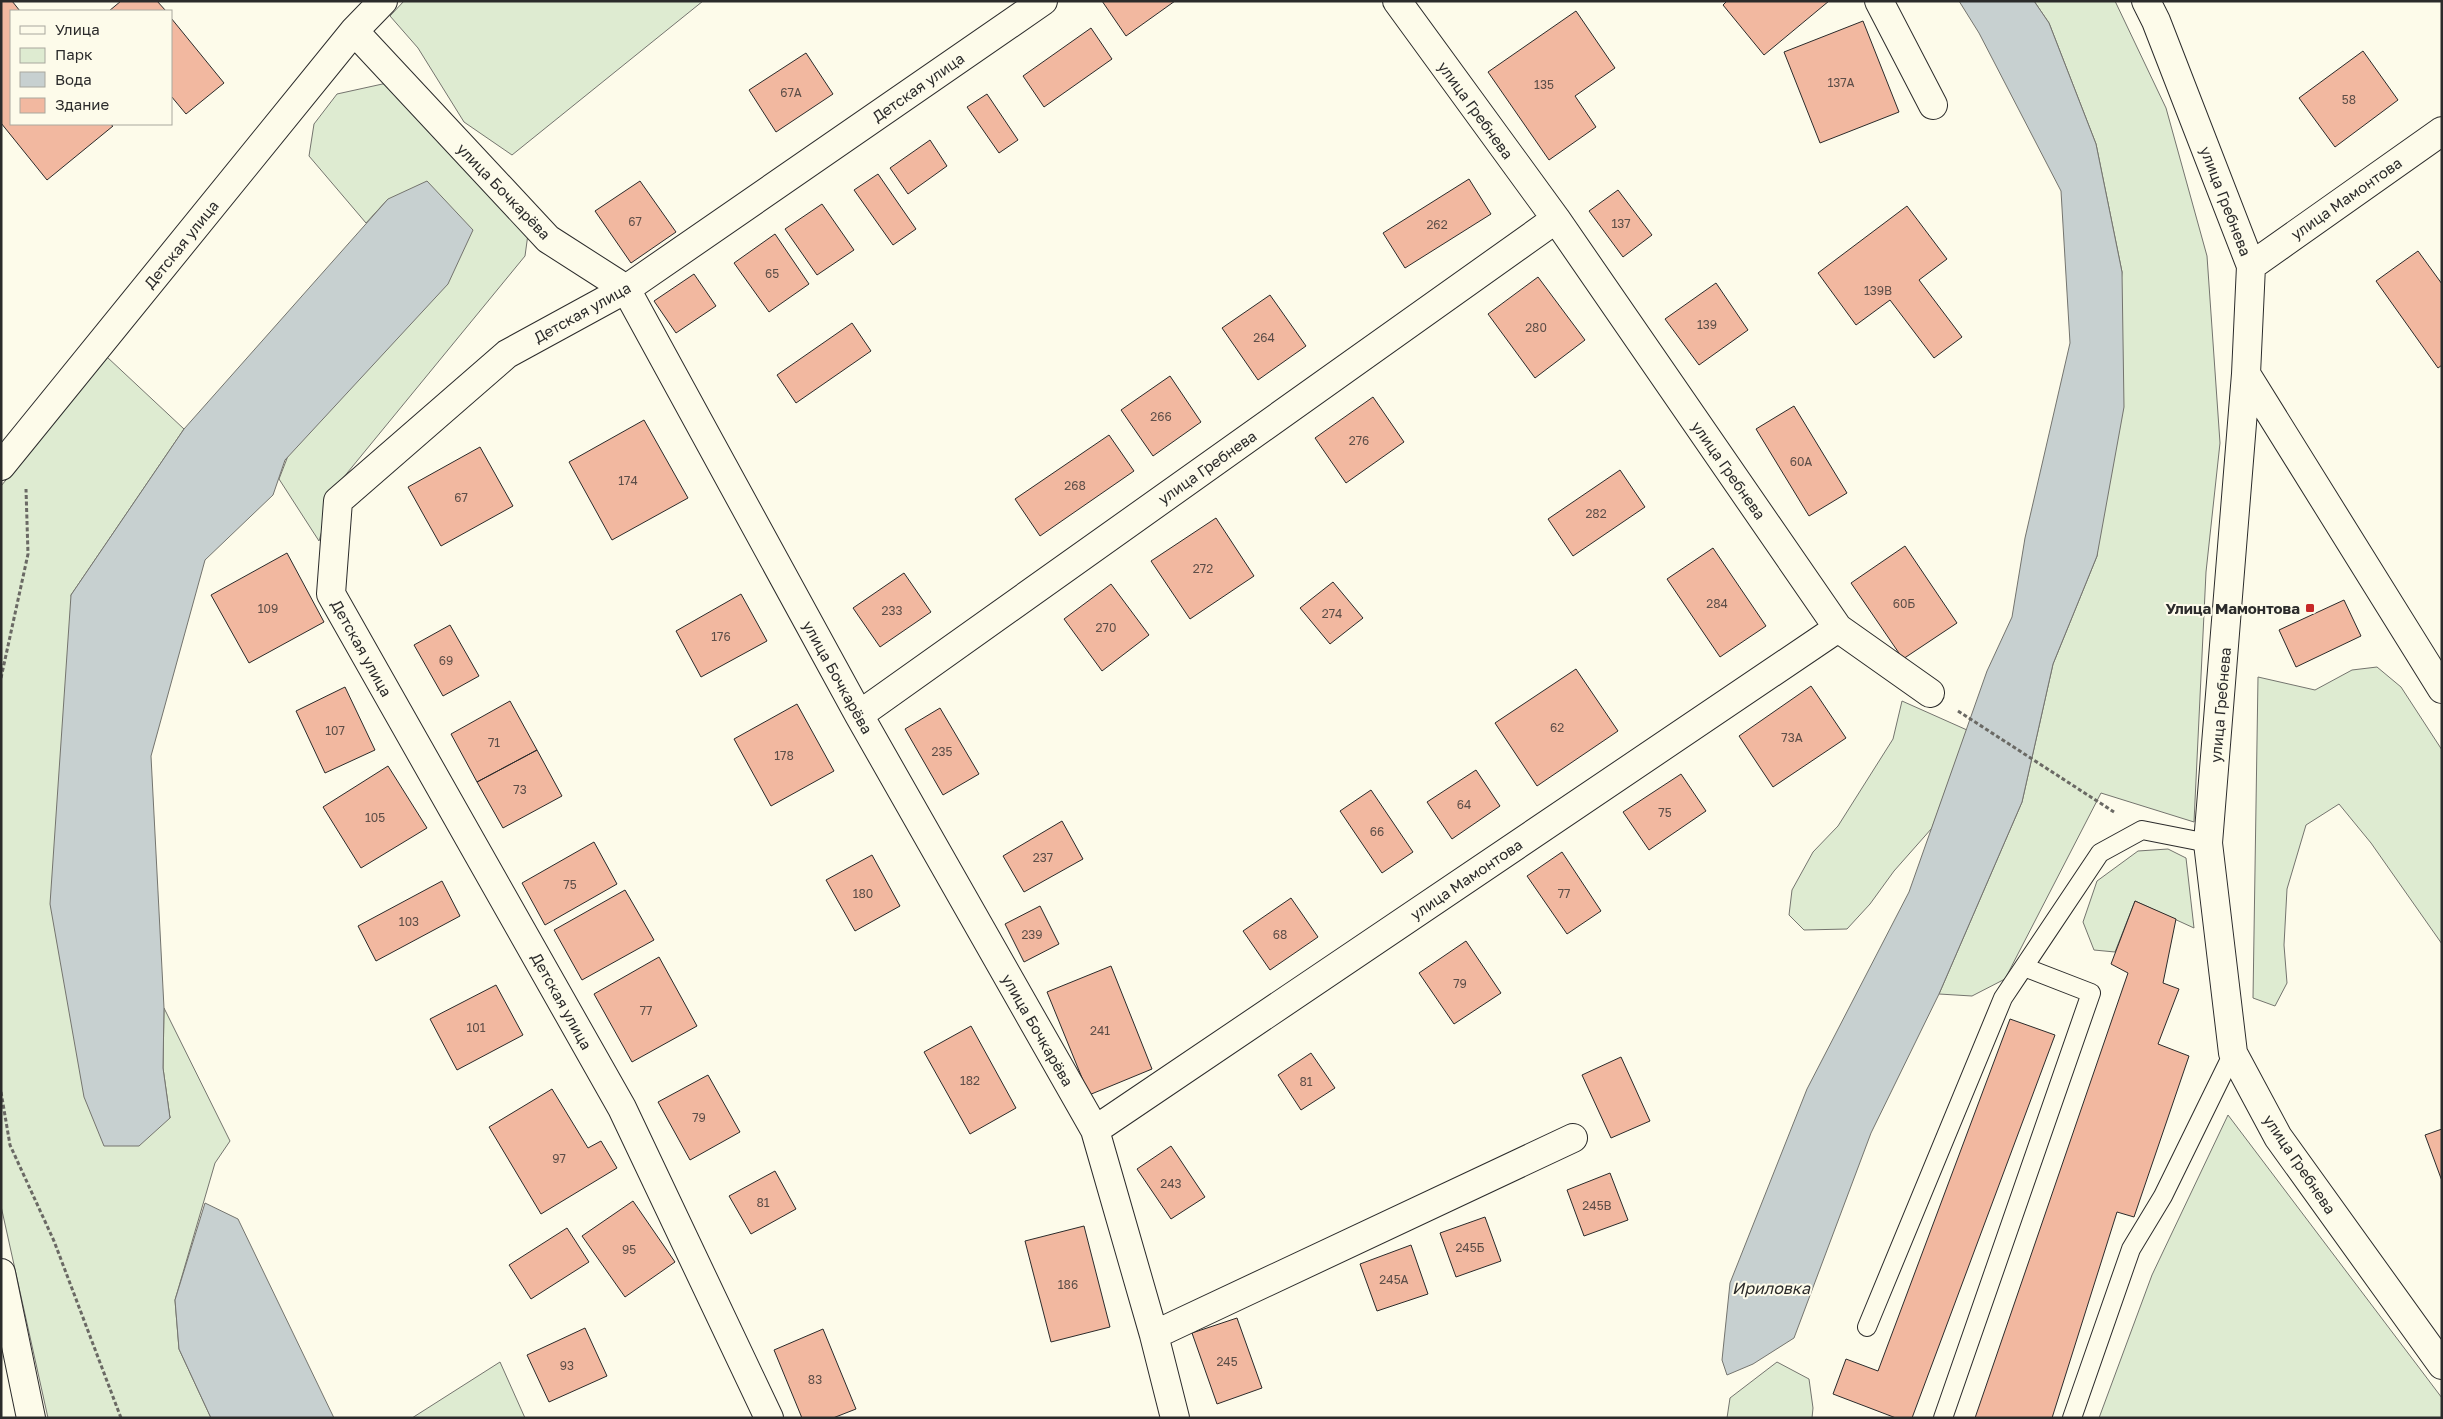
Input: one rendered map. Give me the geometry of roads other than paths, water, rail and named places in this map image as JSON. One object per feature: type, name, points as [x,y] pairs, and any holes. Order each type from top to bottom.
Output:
[{"type":"street","name":"Детская улица","points":[[1,466],[354,32],[383,1]]},
{"type":"street","name":"Детская улица","points":[[769,1418],[622,1108],[332,594],[338,501],[507,354],[626,290],[1042,1]]},
{"type":"street","name":"улица Гребнева","points":[[1397,1],[1556,219],[1838,628],[1930,693]]},
{"type":"street","points":[[1879,1],[1933,105]]},
{"type":"street","name":"улица Гребнева","points":[[2146,1],[2156,21],[2251,266],[2246,374],[2208,843],[2233,1053],[2278,1137],[2442,1365]]},
{"type":"street","name":"улица Бочкарёва","points":[[354,32],[548,239],[626,290],[859,715],[1095,1130],[1154,1335],[1175,1418]]},
{"type":"street","name":"улица Мамонтова","points":[[2251,266],[2442,131]]},
{"type":"street","name":"улица Гребнева","points":[[859,715],[1556,219]]},
{"type":"street","points":[[2246,374],[2442,689]]},
{"type":"street","name":"улица Мамонтова","points":[[1095,1130],[1838,628]]},
{"type":"street","points":[[1154,1335],[1573,1138]]},
{"type":"street","points":[[1,1273],[31,1418]]},
{"type":"lane","points":[[1867,1328],[2003,998],[2100,853],[2142,830],[2208,843]]},
{"type":"lane","points":[[1943,1418],[2091,994],[2024,966]]},
{"type":"lane","points":[[2072,1418],[2130,1249],[2163,1196],[2233,1053]]},
{"type":"water","name":"Ириловка","points":[[1959,1],[2034,1],[2049,23],[2096,144],[2122,272],[2124,407],[2097,556],[2053,664],[2022,802],[1939,994],[1871,1133],[1794,1338],[1753,1364],[1727,1375],[1722,1360],[1730,1283],[1807,1089],[1909,892],[1987,671],[2012,617],[2025,538],[2070,343],[2061,191],[1979,33]]},
{"type":"water","points":[[427,181],[473,230],[448,284],[285,460],[273,495],[205,560],[151,756],[164,1008],[163,1068],[170,1118],[139,1146],[104,1146],[84,1097],[50,904],[71,595],[184,429],[388,199]]},
{"type":"water","points":[[205,1203],[238,1219],[334,1418],[211,1418],[179,1349],[175,1300]]},
{"type":"place","name":"Улица Мамонтова","points":[[2310,608]]}]
